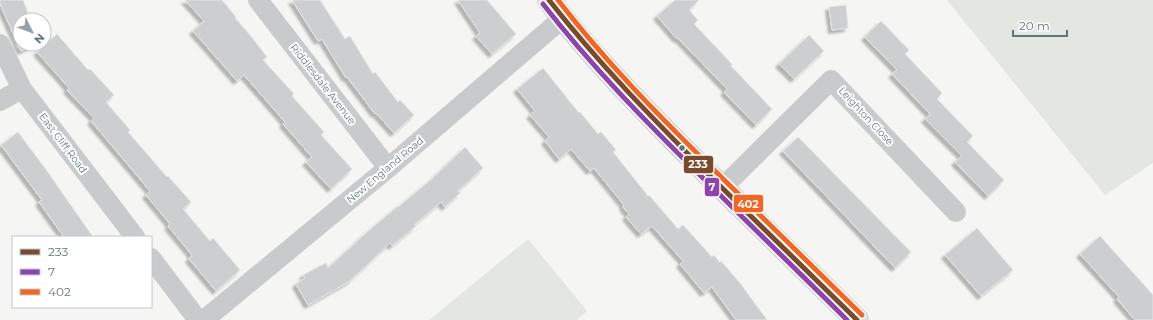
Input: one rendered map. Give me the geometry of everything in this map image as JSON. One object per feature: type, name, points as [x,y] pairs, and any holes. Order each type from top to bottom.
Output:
[{"type":"highway","points":[[550,0],[563,18],[645,110],[722,188],[857,320]]},
{"type":"street","name":"Riddlesdale Avenue","points":[[258,0],[388,168]]},
{"type":"street","name":"New England Road","points":[[204,320],[388,168],[563,18]]},
{"type":"street","name":"East Cliff Road","points":[[0,44],[22,89],[134,236]]},
{"type":"street","name":"Leighton Close","points":[[722,188],[831,80],[956,212]]},
{"type":"street","points":[[0,101],[22,89]]},
{"type":"street","points":[[152,259],[198,320]]},
{"type":"shaded area","points":[[947,0],[1153,0],[1153,163],[1105,195]]},
{"type":"shaded area","points":[[528,239],[587,311],[577,320],[429,320]]},
{"type":"building","points":[[0,0],[23,0],[28,12],[12,12],[12,31],[0,4]]},
{"type":"building","points":[[185,0],[222,0],[267,57],[263,60],[294,94],[292,96],[324,132],[321,135],[352,169],[331,189],[306,162],[312,157],[283,124],[285,122],[244,75],[237,81],[193,31],[204,21]]},
{"type":"building","points":[[292,0],[320,0],[345,39],[350,36],[373,74],[375,72],[398,102],[400,100],[414,115],[394,133],[376,113],[375,114],[347,77],[346,78],[322,39],[318,41]]},
{"type":"building","points":[[458,0],[487,0],[516,34],[492,54],[476,36],[480,33]]},
{"type":"building","points":[[675,0],[699,0],[689,10],[698,20],[694,24],[772,109],[756,125],[724,92],[727,89],[678,38],[677,39],[657,16]]},
{"type":"building","points":[[846,5],[848,28],[832,30],[829,7]]},
{"type":"building","points":[[881,21],[909,50],[905,54],[942,93],[937,99],[973,136],[967,142],[1004,180],[988,196],[955,162],[962,156],[925,119],[930,114],[892,74],[897,70],[865,37]]},
{"type":"building","points":[[57,34],[88,70],[90,69],[114,95],[106,102],[130,130],[128,132],[191,202],[183,209],[210,241],[213,238],[240,270],[216,291],[189,259],[192,255],[168,226],[170,224],[146,195],[150,191],[91,121],[94,118],[67,90],[69,88],[37,52],[52,52],[52,38]]},
{"type":"building","points":[[809,35],[824,51],[794,79],[779,64]]},
{"type":"building","points":[[543,68],[579,113],[580,112],[598,134],[601,132],[616,150],[613,152],[648,196],[649,195],[678,229],[683,225],[712,257],[714,255],[720,263],[721,261],[740,283],[767,320],[736,320],[712,287],[704,293],[680,264],[683,261],[652,226],[641,234],[626,217],[629,214],[623,207],[624,205],[594,168],[590,171],[571,149],[559,159],[545,141],[549,137],[530,115],[535,111],[517,89]]},
{"type":"building","points":[[18,132],[92,236],[63,236],[39,202],[42,200],[1,145]]},
{"type":"building","points":[[798,137],[911,252],[895,268],[783,151]]},
{"type":"building","points":[[465,147],[483,168],[458,191],[460,193],[445,207],[441,202],[392,246],[390,243],[350,281],[308,305],[296,284],[305,278],[303,275],[326,263],[328,268],[366,233],[433,178]]},
{"type":"building","points":[[977,228],[1013,270],[981,296],[945,255]]},
{"type":"building","points":[[1100,236],[1153,295],[1153,320],[1135,320],[1117,299],[1119,297],[1080,254]]},
{"type":"transit line","name":"233","points":[[549,0],[607,69],[647,112],[857,320]]},
{"type":"transit line","name":"402","points":[[558,0],[612,65],[651,107],[862,315]]},
{"type":"transit line","name":"7","points":[[543,4],[601,73],[642,116],[847,320]]}]
